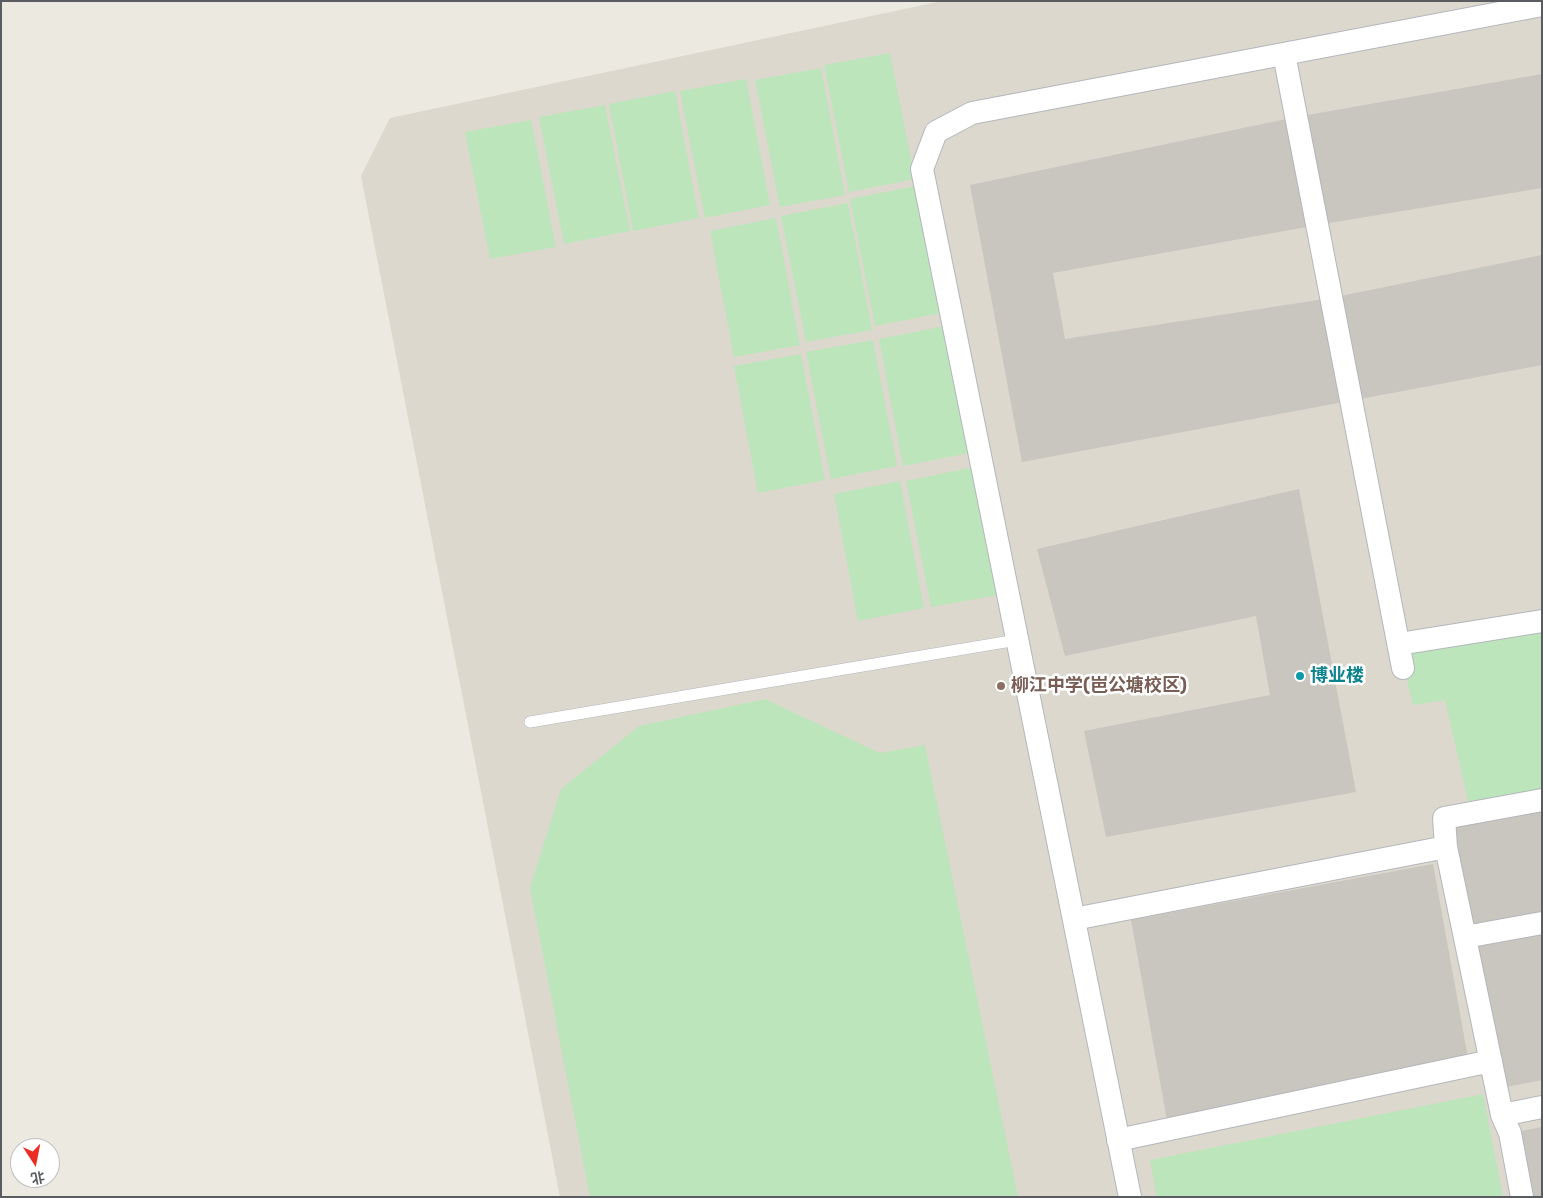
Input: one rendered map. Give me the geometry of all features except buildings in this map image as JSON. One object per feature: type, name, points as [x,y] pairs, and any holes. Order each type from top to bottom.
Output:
[{"type":"street","points":[[1130,1197],[922,169],[936,132],[972,113],[1542,6]]},
{"type":"street","points":[[1284,54],[1403,668]]},
{"type":"street","points":[[1399,644],[1542,621]]},
{"type":"street","points":[[1522,1197],[1510,1133],[1502,1115],[1490,1061],[1446,847],[1444,818],[1542,800]]},
{"type":"street","points":[[1074,919],[1446,847]]},
{"type":"street","points":[[1465,938],[1542,923]]},
{"type":"street","points":[[1118,1140],[1490,1061]]},
{"type":"street","points":[[1502,1115],[1542,1108]]},
{"type":"lane","points":[[530,722],[1017,640]]},
{"type":"shaded area","name":"柳江中学(岜公塘校区)","points":[[942,1],[1542,1],[1542,1197],[560,1197],[361,176],[390,118]]},
{"type":"green space","points":[[890,53],[915,179],[849,192],[824,65]]},
{"type":"green space","points":[[821,68],[845,195],[780,207],[755,80]]},
{"type":"green space","points":[[746,79],[770,205],[705,218],[680,91]]},
{"type":"green space","points":[[675,91],[699,218],[633,231],[609,104]]},
{"type":"green space","points":[[605,105],[630,231],[564,244],[539,117]]},
{"type":"green space","points":[[531,120],[556,247],[490,259],[465,132]]},
{"type":"green space","points":[[916,186],[941,313],[875,326],[850,199]]},
{"type":"green space","points":[[848,203],[872,330],[806,342],[781,216]]},
{"type":"green space","points":[[776,218],[800,345],[734,357],[710,231]]},
{"type":"green space","points":[[945,326],[969,453],[903,466],[879,339]]},
{"type":"green space","points":[[873,340],[897,466],[831,479],[806,352]]},
{"type":"green space","points":[[801,354],[825,480],[758,493],[734,366]]},
{"type":"green space","points":[[974,467],[998,595],[931,607],[906,481]]},
{"type":"green space","points":[[900,481],[924,608],[858,621],[834,494]]},
{"type":"green space","points":[[1542,627],[1542,792],[1469,805],[1445,700],[1413,705],[1400,651]]},
{"type":"green space","points":[[765,699],[880,753],[925,745],[1018,1197],[590,1197],[530,888],[561,789],[639,726]]},
{"type":"green space","points":[[1483,1094],[1503,1197],[1157,1197],[1150,1160]]},
{"type":"place","name":"博业楼","points":[[1300,676]]},
{"type":"place","name":"柳江中学(岜公塘校区)","points":[[1001,686]]}]
